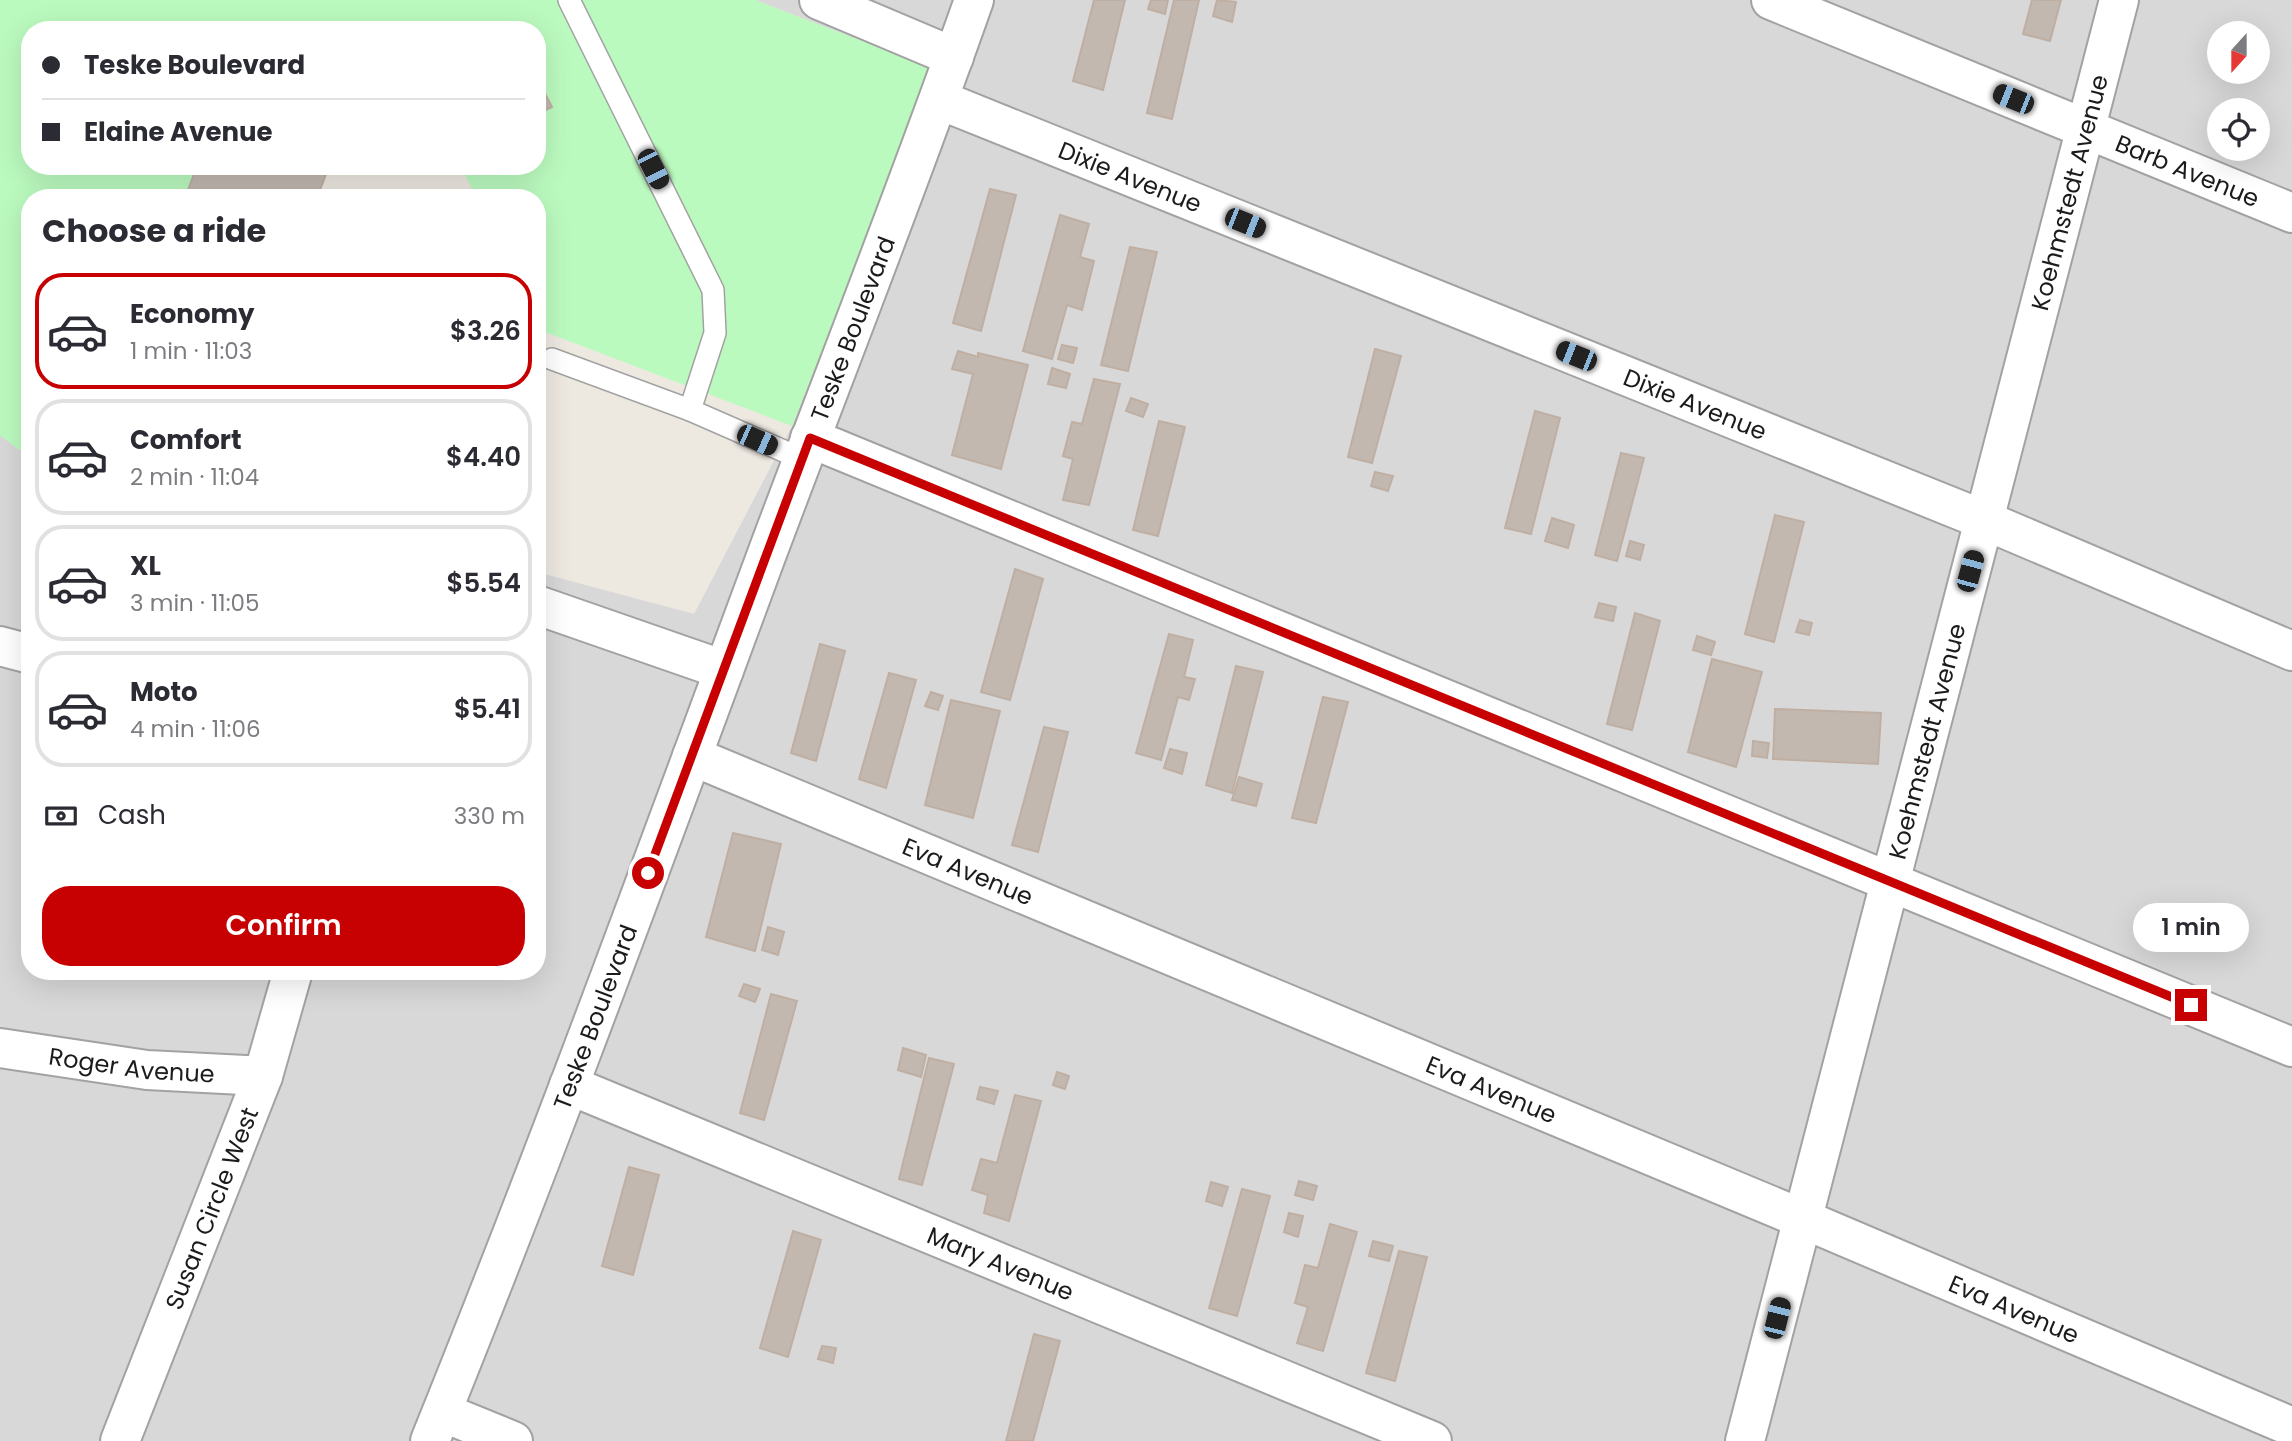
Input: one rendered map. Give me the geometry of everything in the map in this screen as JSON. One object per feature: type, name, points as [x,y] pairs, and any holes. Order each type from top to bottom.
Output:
[{"type":"street","points":[[820,0],[954,57]]},
{"type":"street","name":"Teske Boulevard","points":[[436,1426],[569,1085],[806,449],[940,100],[974,0]]},
{"type":"street","name":"Barb Avenue","points":[[1771,0],[2292,213]]},
{"type":"street","name":"Koehmstedt Avenue","points":[[1745,1441],[2119,0]]},
{"type":"street","name":"Dixie Avenue","points":[[940,100],[1984,520],[2292,650]]},
{"type":"street","points":[[806,449],[1889,881],[2292,1046]]},
{"type":"street","points":[[546,608],[724,670]]},
{"type":"street","points":[[0,646],[21,652]]},
{"type":"street","name":"Eva Avenue","points":[[692,756],[1802,1219],[2290,1426]]},
{"type":"street","name":"Susan Circle West","points":[[120,1441],[263,1076],[290,980]]},
{"type":"street","name":"Roger Avenue","points":[[0,1048],[146,1070],[263,1076]]},
{"type":"street","name":"Mary Avenue","points":[[569,1085],[1432,1441]]},
{"type":"street","points":[[436,1426],[513,1441]]},
{"type":"lane","points":[[569,0],[713,290],[715,333],[690,410]]},
{"type":"lane","points":[[552,359],[806,449]]},
{"type":"shaded area","points":[[755,0],[2292,0],[2292,1441],[0,1441],[0,435],[21,450],[21,980],[546,980],[546,574],[694,614],[792,426],[933,69]]},
{"type":"green space","points":[[0,0],[755,0],[933,68],[792,426],[546,332],[546,189],[472,189],[465,175],[546,175],[546,21],[21,21],[21,175],[194,175],[188,189],[21,189],[21,450],[0,435]]},
{"type":"building","points":[[1094,0],[1125,0],[1103,90],[1073,81]]},
{"type":"building","points":[[1151,0],[1168,0],[1165,14],[1148,9]]},
{"type":"building","points":[[1174,0],[1199,0],[1172,119],[1147,113]]},
{"type":"building","points":[[1217,0],[1236,2],[1232,22],[1213,16]]},
{"type":"building","points":[[2032,0],[2061,0],[2050,41],[2023,34]]},
{"type":"building","points":[[546,95],[552,107],[546,110]]},
{"type":"building","points":[[194,175],[326,175],[320,189],[188,189]]},
{"type":"building","points":[[990,189],[1016,195],[981,331],[953,323]]},
{"type":"building","points":[[1060,215],[1089,224],[1080,257],[1094,261],[1082,310],[1067,305],[1052,359],[1023,351]]},
{"type":"building","points":[[1130,247],[1157,252],[1128,371],[1101,365]]},
{"type":"building","points":[[1062,345],[1077,348],[1073,363],[1058,359]]},
{"type":"building","points":[[1375,349],[1401,356],[1372,463],[1348,457]]},
{"type":"building","points":[[958,351],[1028,365],[1001,469],[952,455],[973,374],[952,369]]},
{"type":"building","points":[[1052,368],[1070,374],[1066,388],[1048,384]]},
{"type":"building","points":[[1094,379],[1120,384],[1089,505],[1063,500],[1073,459],[1063,456],[1072,422],[1082,424]]},
{"type":"building","points":[[1131,398],[1148,404],[1143,417],[1126,411]]},
{"type":"building","points":[[1535,411],[1560,418],[1531,534],[1505,528]]},
{"type":"building","points":[[1159,421],[1185,427],[1158,536],[1133,530]]},
{"type":"building","points":[[1621,453],[1644,458],[1617,561],[1595,555]]},
{"type":"building","points":[[1375,472],[1393,476],[1388,491],[1371,486]]},
{"type":"building","points":[[1775,515],[1804,522],[1774,642],[1745,634]]},
{"type":"building","points":[[1552,518],[1574,525],[1568,548],[1545,541]]},
{"type":"building","points":[[1630,541],[1644,545],[1640,560],[1626,556]]},
{"type":"building","points":[[1015,569],[1043,579],[1010,700],[981,692]]},
{"type":"building","points":[[1599,603],[1616,607],[1613,621],[1595,617]]},
{"type":"building","points":[[1635,613],[1660,621],[1632,730],[1607,724]]},
{"type":"building","points":[[1800,620],[1812,623],[1809,635],[1796,632]]},
{"type":"building","points":[[1169,634],[1193,640],[1184,677],[1195,679],[1189,700],[1178,697],[1161,760],[1136,753]]},
{"type":"building","points":[[1697,636],[1715,642],[1711,655],[1693,650]]},
{"type":"building","points":[[820,644],[845,651],[816,761],[791,753]]},
{"type":"building","points":[[1712,659],[1762,672],[1736,767],[1688,752]]},
{"type":"building","points":[[1236,666],[1263,672],[1232,793],[1206,785]]},
{"type":"building","points":[[889,673],[916,680],[886,788],[859,779]]},
{"type":"building","points":[[931,692],[943,696],[938,710],[925,706]]},
{"type":"building","points":[[1323,697],[1348,702],[1316,823],[1292,818]]},
{"type":"building","points":[[951,700],[1000,711],[973,818],[925,805]]},
{"type":"building","points":[[1775,709],[1881,713],[1878,764],[1773,759]]},
{"type":"building","points":[[1044,727],[1068,732],[1038,852],[1012,845]]},
{"type":"building","points":[[1753,741],[1769,743],[1767,758],[1752,756]]},
{"type":"building","points":[[1170,749],[1187,753],[1182,774],[1164,768]]},
{"type":"building","points":[[1239,777],[1262,784],[1256,806],[1232,800]]},
{"type":"building","points":[[733,833],[781,844],[755,951],[706,937]]},
{"type":"building","points":[[768,927],[784,932],[778,955],[762,950]]},
{"type":"building","points":[[744,984],[760,989],[755,1002],[739,996]]},
{"type":"building","points":[[771,994],[797,1001],[764,1120],[740,1113]]},
{"type":"building","points":[[903,1048],[926,1055],[921,1077],[898,1070]]},
{"type":"building","points":[[929,1058],[954,1064],[922,1185],[899,1179]]},
{"type":"building","points":[[1057,1072],[1069,1076],[1065,1089],[1053,1085]]},
{"type":"building","points":[[980,1087],[998,1091],[994,1104],[977,1099]]},
{"type":"building","points":[[1015,1095],[1041,1101],[1009,1221],[984,1213],[988,1195],[972,1190],[981,1159],[997,1163]]},
{"type":"building","points":[[629,1167],[659,1175],[633,1275],[602,1266]]},
{"type":"building","points":[[1299,1181],[1317,1186],[1313,1200],[1295,1195]]},
{"type":"building","points":[[1211,1182],[1228,1187],[1222,1206],[1206,1201]]},
{"type":"building","points":[[1242,1189],[1270,1196],[1237,1316],[1209,1308]]},
{"type":"building","points":[[1289,1213],[1303,1216],[1298,1237],[1284,1232]]},
{"type":"building","points":[[1330,1224],[1357,1232],[1323,1351],[1297,1343],[1308,1307],[1295,1303],[1305,1265],[1318,1268]]},
{"type":"building","points":[[793,1231],[821,1240],[788,1357],[760,1348]]},
{"type":"building","points":[[1373,1241],[1393,1246],[1389,1261],[1369,1256]]},
{"type":"building","points":[[1399,1251],[1427,1257],[1395,1381],[1366,1373]]},
{"type":"building","points":[[1034,1334],[1060,1341],[1033,1441],[1006,1441]]},
{"type":"building","points":[[822,1346],[836,1348],[833,1363],[818,1359]]},
{"type":"route","points":[[648,873],[810,438],[2191,1005]]}]
